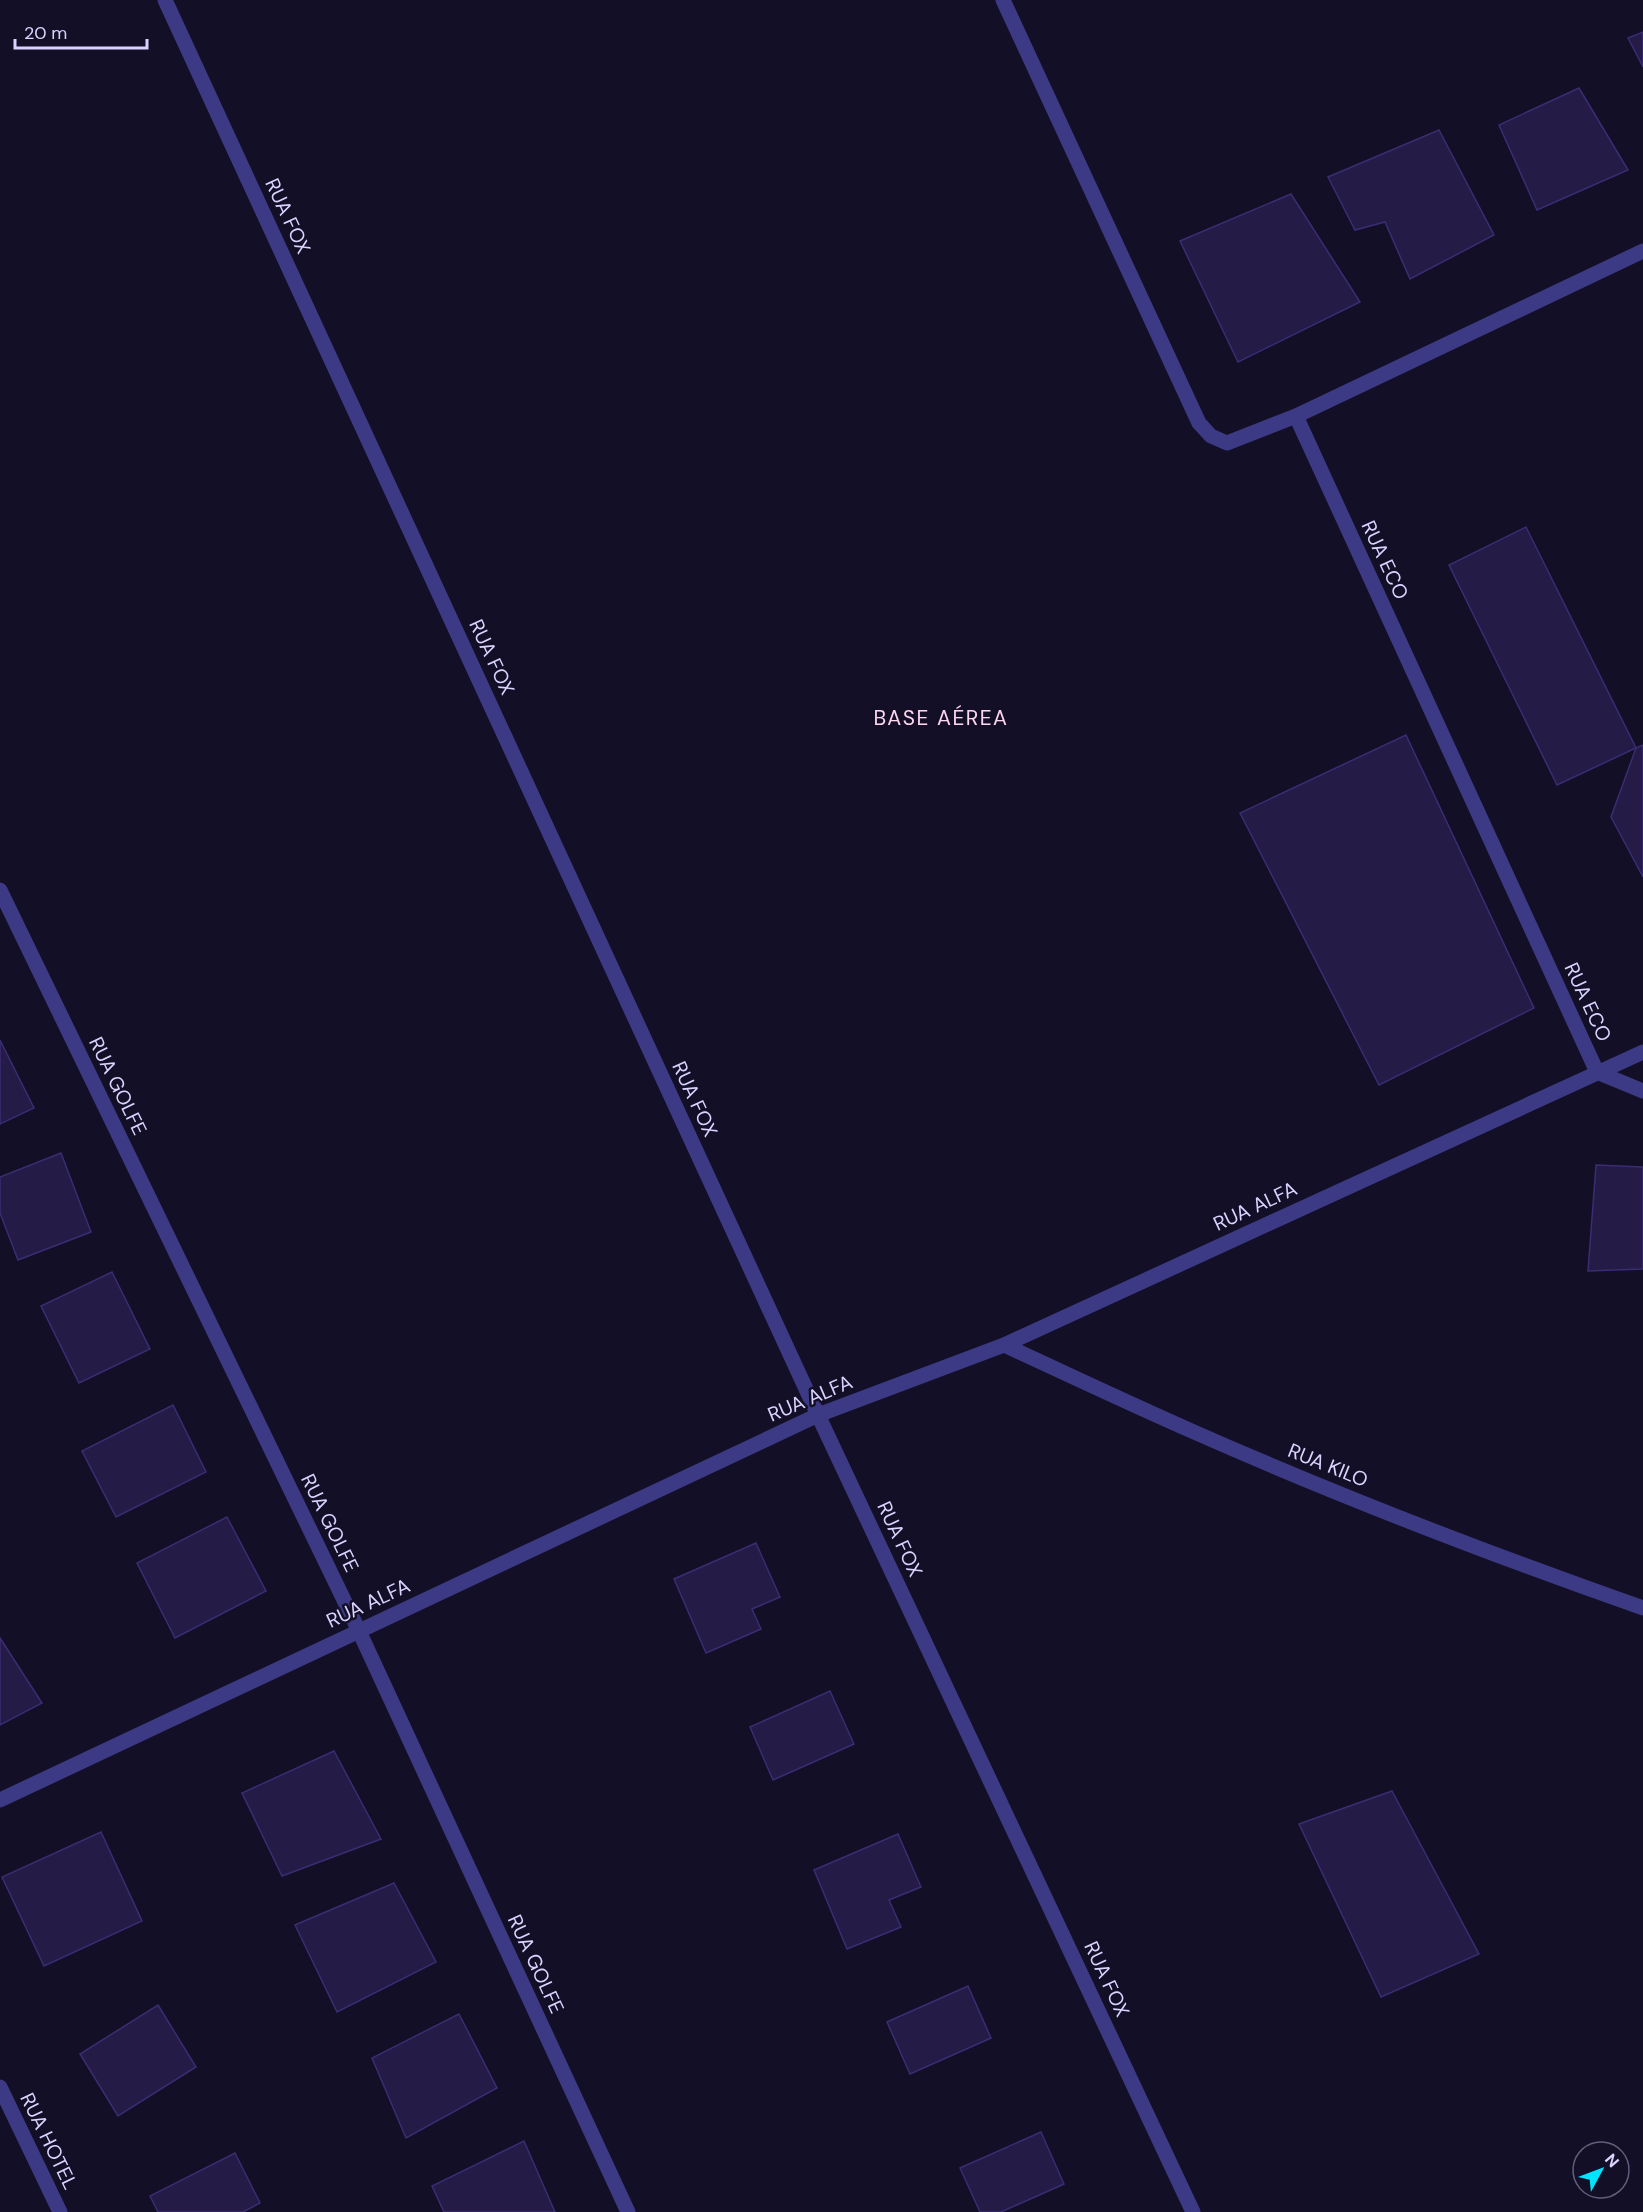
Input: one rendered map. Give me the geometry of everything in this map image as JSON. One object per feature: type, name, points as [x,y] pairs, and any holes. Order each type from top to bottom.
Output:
[{"type":"street","name":"RUA FOX","points":[[165,0],[818,1415],[1193,2212]]},
{"type":"street","points":[[1003,0],[1199,423],[1211,436],[1227,443],[1296,416],[1643,251]]},
{"type":"street","name":"RUA ECO","points":[[1296,416],[1597,1072]]},
{"type":"street","name":"RUA GOLFE","points":[[0,890],[358,1631],[628,2212]]},
{"type":"street","name":"RUA ALFA","points":[[0,1800],[818,1415],[1004,1346],[1643,1052]]},
{"type":"street","points":[[1597,1072],[1643,1091]]},
{"type":"street","name":"RUA KILO","points":[[1004,1346],[1196,1433],[1355,1499],[1548,1575],[1643,1608]]},
{"type":"street","name":"RUA HOTEL","points":[[0,2087],[60,2212]]},
{"type":"building","points":[[1643,32],[1643,67],[1628,38]]},
{"type":"building","points":[[1579,88],[1628,170],[1537,210],[1499,125]]},
{"type":"building","points":[[1439,130],[1494,235],[1410,279],[1385,222],[1355,230],[1328,177]]},
{"type":"building","points":[[1291,194],[1360,302],[1238,362],[1180,241]]},
{"type":"building","points":[[1526,527],[1636,748],[1557,785],[1449,565]]},
{"type":"building","points":[[1406,735],[1534,1008],[1379,1085],[1240,813]]},
{"type":"building","points":[[1643,745],[1643,877],[1611,817],[1636,748]]},
{"type":"building","points":[[0,1040],[34,1108],[0,1124]]},
{"type":"building","points":[[61,1153],[91,1232],[18,1260],[0,1213],[0,1177]]},
{"type":"building","points":[[1596,1165],[1643,1167],[1643,1269],[1588,1271]]},
{"type":"building","points":[[112,1272],[150,1349],[79,1383],[41,1306]]},
{"type":"building","points":[[173,1405],[206,1472],[116,1517],[82,1451]]},
{"type":"building","points":[[227,1517],[266,1591],[175,1638],[137,1563]]},
{"type":"building","points":[[756,1543],[780,1597],[752,1609],[761,1629],[706,1653],[674,1579]]},
{"type":"building","points":[[0,1638],[42,1703],[0,1725]]},
{"type":"building","points":[[830,1691],[854,1744],[773,1780],[750,1727]]},
{"type":"building","points":[[334,1751],[381,1839],[282,1876],[242,1793]]},
{"type":"building","points":[[1392,1791],[1479,1954],[1381,1997],[1299,1824]]},
{"type":"building","points":[[101,1832],[142,1921],[44,1966],[2,1877]]},
{"type":"building","points":[[898,1834],[921,1887],[889,1900],[901,1927],[847,1949],[814,1870]]},
{"type":"building","points":[[394,1883],[436,1962],[337,2012],[295,1925]]},
{"type":"building","points":[[968,1986],[991,2038],[910,2074],[887,2022]]},
{"type":"building","points":[[158,2005],[196,2067],[118,2116],[80,2054]]},
{"type":"building","points":[[459,2014],[497,2088],[406,2138],[372,2058]]},
{"type":"building","points":[[1041,2132],[1064,2184],[1001,2212],[980,2212],[960,2168]]},
{"type":"building","points":[[524,2141],[555,2212],[444,2212],[432,2186]]},
{"type":"building","points":[[235,2153],[260,2203],[243,2212],[158,2212],[150,2196]]},
{"type":"district","name":"BASE AÉREA","points":[[941,718]]}]
